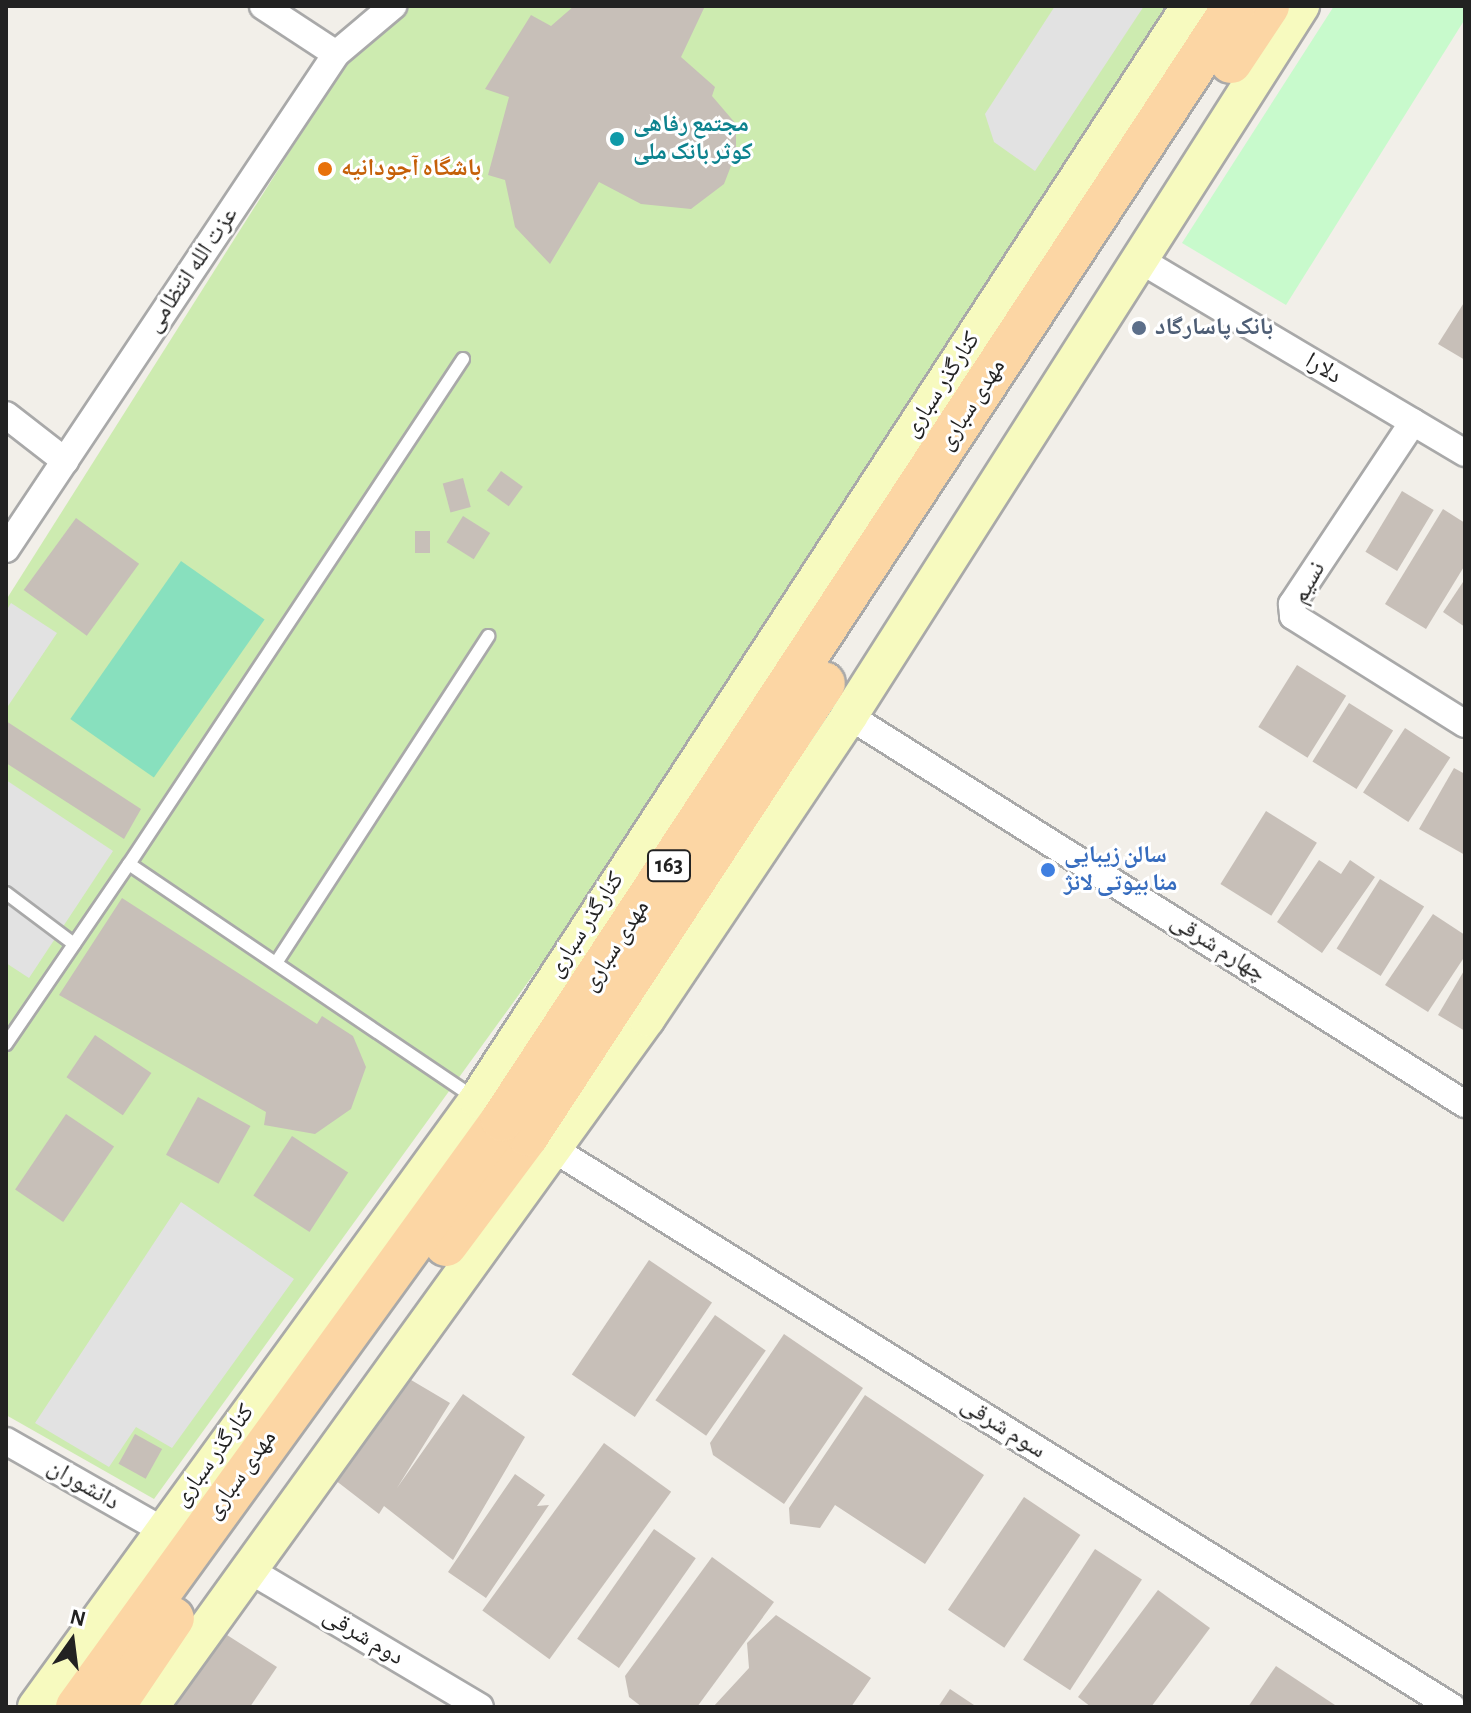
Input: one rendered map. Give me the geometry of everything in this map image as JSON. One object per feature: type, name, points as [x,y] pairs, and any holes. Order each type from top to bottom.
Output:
[{"type":"main road","name":"کنارگذر سباری","points":[[36,1707],[160,1529],[477,1100],[1190,6]]},
{"type":"main road","name":"مهدی سباری","points":[[77,1707],[502,1120],[1234,6]]},
{"type":"main road","name":"مهدی سباری","points":[[113,1707],[206,1568],[528,1135],[1268,6]]},
{"type":"main road","points":[[150,1707],[246,1568],[555,1150],[849,716],[1301,6]]},
{"type":"street","points":[[263,6],[336,54]]},
{"type":"street","name":"عزت الله انتظامی","points":[[6,549],[336,54],[393,6]]},
{"type":"street","name":"دلارا","points":[[1140,260],[1465,453]]},
{"type":"street","points":[[6,415],[65,461]]},
{"type":"street","name":"نسیم","points":[[1413,422],[1292,604],[1293,616],[1465,724]]},
{"type":"street","name":"چهارم شرقی","points":[[849,716],[1465,1104]]},
{"type":"street","name":"سوم شرقی","points":[[555,1150],[1452,1707]]},
{"type":"street","name":"دانشوران","points":[[6,1441],[160,1529]]},
{"type":"street","name":"دوم شرقی","points":[[246,1568],[480,1707]]},
{"type":"lane","points":[[6,1044],[129,864],[463,359]]},
{"type":"lane","points":[[276,963],[488,636]]},
{"type":"lane","points":[[129,864],[477,1100]]},
{"type":"lane","points":[[6,893],[74,944]]},
{"type":"green space","points":[[408,6],[1173,6],[596,888],[154,1499],[6,1415],[6,600],[347,61]]},
{"type":"green space","points":[[1334,6],[1465,6],[1465,19],[1286,305],[1182,243]]},
{"type":"green space","points":[[181,561],[265,620],[154,778],[70,719]]},
{"type":"shaded area","points":[[1055,6],[1144,6],[1035,171],[994,142],[985,114]]},
{"type":"shaded area","points":[[11,603],[57,633],[6,709],[6,611]]},
{"type":"shaded area","points":[[6,780],[113,851],[29,978],[6,963]]},
{"type":"shaded area","points":[[181,1202],[294,1279],[172,1448],[136,1427],[109,1467],[35,1423]]},
{"type":"building","name":"مجتمع رفاهی کوثر بانک ملی","points":[[574,6],[705,6],[681,57],[715,87],[712,96],[736,124],[736,153],[724,184],[691,209],[641,204],[599,182],[550,264],[515,227],[505,180],[488,175],[509,97],[485,89],[531,15],[551,26]]},
{"type":"building","points":[[1465,301],[1465,360],[1438,344]]},
{"type":"building","points":[[501,471],[523,487],[509,506],[487,490]]},
{"type":"building","points":[[463,478],[471,507],[450,512],[443,483]]},
{"type":"building","points":[[1402,491],[1434,510],[1397,571],[1365,552]]},
{"type":"building","points":[[1443,509],[1465,523],[1465,565],[1426,629],[1385,604]]},
{"type":"building","points":[[463,516],[490,533],[474,559],[447,542]]},
{"type":"building","points":[[76,518],[139,564],[87,636],[24,590]]},
{"type":"building","points":[[415,531],[430,531],[430,553],[415,553]]},
{"type":"building","points":[[1465,579],[1465,627],[1443,612]]},
{"type":"building","points":[[1297,665],[1346,696],[1308,758],[1258,727]]},
{"type":"building","points":[[1349,703],[1393,731],[1357,789],[1312,762]]},
{"type":"building","points":[[6,721],[141,809],[124,839],[6,763]]},
{"type":"building","points":[[1405,728],[1450,757],[1408,822],[1363,793]]},
{"type":"building","points":[[1454,768],[1465,774],[1465,855],[1419,829]]},
{"type":"building","points":[[1266,811],[1317,843],[1271,916],[1220,884]]},
{"type":"building","points":[[1319,860],[1341,874],[1350,860],[1375,877],[1322,953],[1277,922]]},
{"type":"building","points":[[1380,879],[1424,907],[1381,976],[1337,949]]},
{"type":"building","points":[[122,898],[317,1024],[322,1016],[353,1036],[366,1067],[351,1109],[315,1134],[264,1125],[266,1112],[59,995]]},
{"type":"building","points":[[1433,914],[1465,935],[1465,956],[1428,1012],[1385,985]]},
{"type":"building","points":[[1465,969],[1465,1031],[1438,1015]]},
{"type":"building","points":[[95,1035],[151,1073],[123,1115],[66,1077]]},
{"type":"building","points":[[198,1097],[250,1126],[218,1184],[166,1155]]},
{"type":"building","points":[[66,1114],[114,1146],[63,1222],[15,1189]]},
{"type":"building","points":[[292,1136],[348,1172],[310,1232],[253,1196]]},
{"type":"building","points":[[649,1260],[712,1302],[635,1417],[572,1374]]},
{"type":"building","points":[[715,1315],[766,1351],[706,1436],[655,1400]]},
{"type":"building","points":[[784,1334],[863,1388],[784,1504],[713,1455],[710,1443]]},
{"type":"building","points":[[401,1374],[450,1403],[397,1488],[463,1394],[525,1437],[453,1560],[384,1506],[379,1514],[326,1473]]},
{"type":"building","points":[[865,1395],[984,1475],[925,1564],[835,1505],[820,1528],[790,1524],[789,1508]]},
{"type":"building","points":[[135,1434],[162,1449],[146,1479],[119,1464]]},
{"type":"building","points":[[604,1443],[671,1492],[549,1659],[482,1610]]},
{"type":"building","points":[[515,1474],[545,1495],[537,1506],[549,1505],[486,1598],[448,1572]]},
{"type":"building","points":[[1024,1497],[1080,1535],[1004,1648],[948,1610]]},
{"type":"building","points":[[654,1529],[696,1558],[619,1668],[577,1639]]},
{"type":"building","points":[[1095,1549],[1142,1579],[1070,1690],[1023,1660]]},
{"type":"building","points":[[712,1557],[774,1602],[697,1707],[642,1707],[629,1697],[625,1676]]},
{"type":"building","points":[[1158,1590],[1210,1628],[1151,1707],[1091,1707],[1078,1697]]},
{"type":"building","points":[[776,1615],[871,1678],[851,1707],[713,1707],[749,1668],[747,1643]]},
{"type":"building","points":[[216,1628],[277,1667],[250,1707],[162,1707]]},
{"type":"building","points":[[1276,1666],[1338,1707],[1248,1707]]},
{"type":"building","points":[[950,1689],[977,1707],[938,1707]]},
{"type":"place","name":"مجتمع رفاهی کوثر بانک ملی","points":[[617,139]]},
{"type":"place","name":"باشگاه آجودانیه","points":[[325,169]]},
{"type":"place","name":"بانک پاسارگاد","points":[[1139,328]]},
{"type":"place","name":"سالن زیبایی منا بیوتی لانژ","points":[[1048,870]]}]
